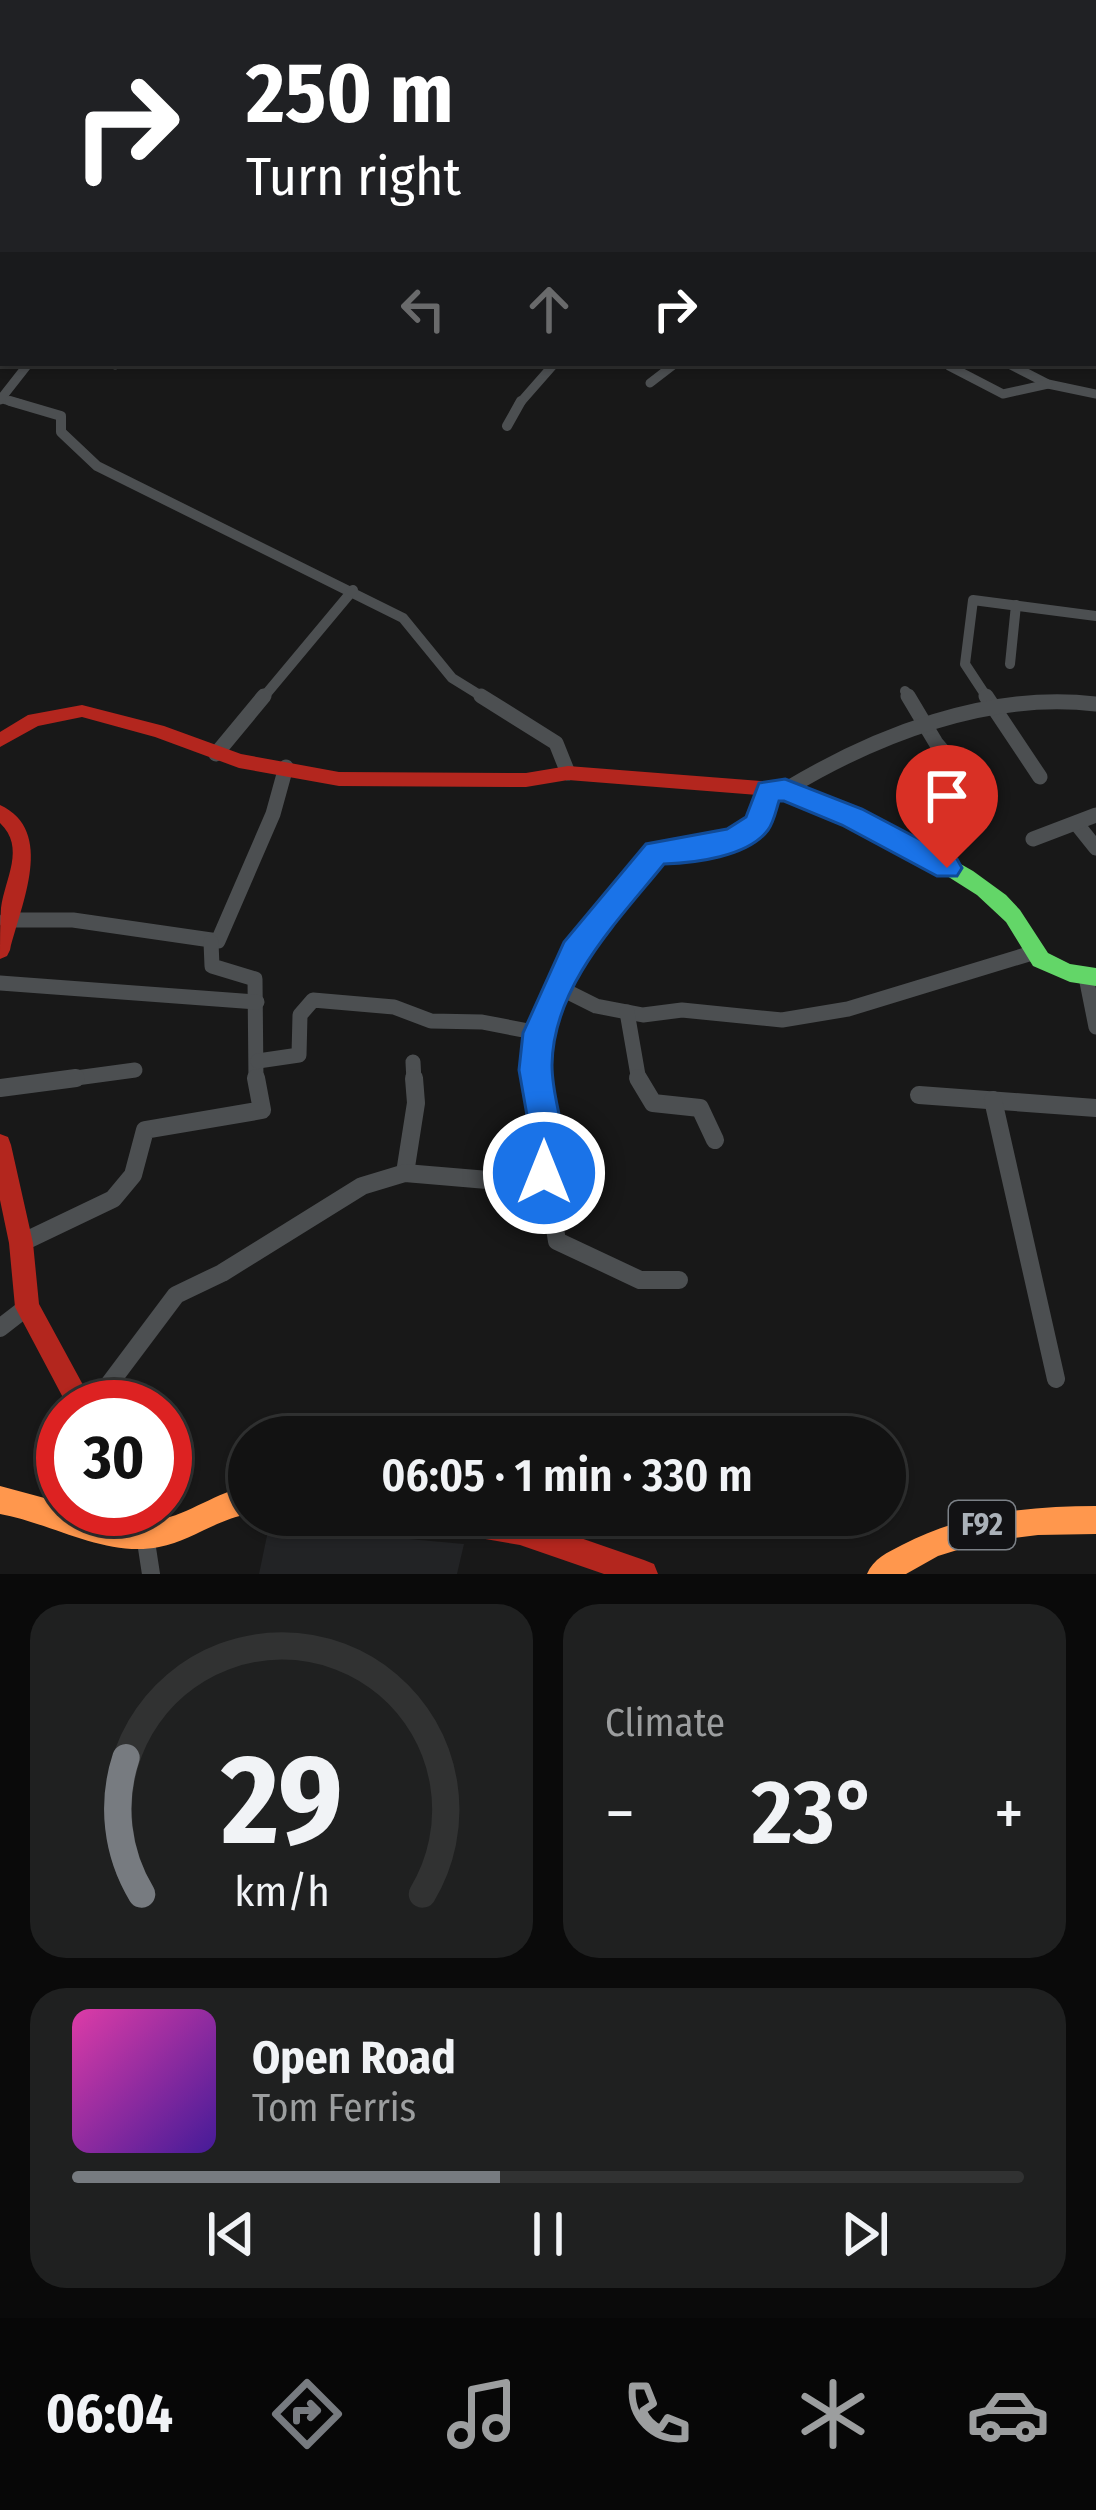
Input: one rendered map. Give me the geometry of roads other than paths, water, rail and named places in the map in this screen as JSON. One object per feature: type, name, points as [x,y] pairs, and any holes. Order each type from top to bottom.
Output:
[{"type":"street","points":[[27,366],[1,399],[61,416],[62,432],[98,466],[403,618],[452,678],[556,743],[568,772]]},
{"type":"street","points":[[507,426],[512,412],[552,366]]},
{"type":"street","points":[[650,383],[672,366]]},
{"type":"street","points":[[949,366],[1003,394],[1048,384]]},
{"type":"street","points":[[1013,366],[1048,384],[1096,394]]},
{"type":"street","points":[[216,754],[353,590]]},
{"type":"street","points":[[1040,777],[965,664],[973,600],[1096,616]]},
{"type":"street","points":[[1010,664],[1016,605]]},
{"type":"street","points":[[905,692],[970,783]]},
{"type":"street","points":[[535,1184],[544,1173],[550,1144],[536,1070],[539,1033],[574,952],[652,856],[735,838],[757,824],[777,790],[851,753],[925,726],[1058,700],[1096,704]]},
{"type":"street","points":[[0,740],[34,720],[82,711],[158,730],[216,754],[339,779],[526,780],[568,772],[777,790],[852,817],[977,884],[1004,905],[1032,953],[1058,973],[1091,977],[1096,1027]]},
{"type":"street","points":[[6,920],[73,920],[218,940],[273,814],[286,767]]},
{"type":"street","points":[[0,812],[24,841],[0,950]]},
{"type":"street","points":[[1033,839],[1096,815]]},
{"type":"street","points":[[1076,823],[1096,848]]},
{"type":"street","points":[[21,1243],[82,1215],[125,1186],[133,1176],[145,1130],[262,1110],[256,1081],[256,979],[212,965],[211,942]]},
{"type":"street","points":[[558,987],[596,1006],[627,1012],[682,1010],[782,1020],[812,1016],[1032,953]]},
{"type":"street","points":[[0,983],[257,1002]]},
{"type":"street","points":[[259,1061],[301,1052],[300,1015],[313,1000],[394,1007],[431,1022],[482,1022],[539,1033]]},
{"type":"street","points":[[627,1012],[634,1064],[646,1096],[660,1107],[700,1108],[715,1140]]},
{"type":"street","points":[[405,1173],[416,1103],[413,1062]]},
{"type":"street","points":[[0,1088],[135,1070]]},
{"type":"street","points":[[919,1095],[1096,1108]]},
{"type":"street","points":[[993,1100],[1056,1378]]},
{"type":"street","points":[[0,1144],[21,1243],[28,1307],[67,1380]]},
{"type":"street","points":[[117,1380],[176,1295],[222,1273],[324,1206],[362,1186],[405,1173],[535,1184],[563,1208],[555,1229],[557,1241],[640,1280],[679,1280]]},
{"type":"street","points":[[0,1328],[28,1307]]},
{"type":"street","points":[[0,1500],[36,1505]]},
{"type":"street","points":[[192,1517],[205,1508],[228,1504]]},
{"type":"street","name":"F92","points":[[881,1574],[916,1546],[975,1526],[1029,1518],[1096,1520]]},
{"type":"street","points":[[145,1536],[151,1574]]},
{"type":"street","points":[[534,1536],[644,1574]]}]
